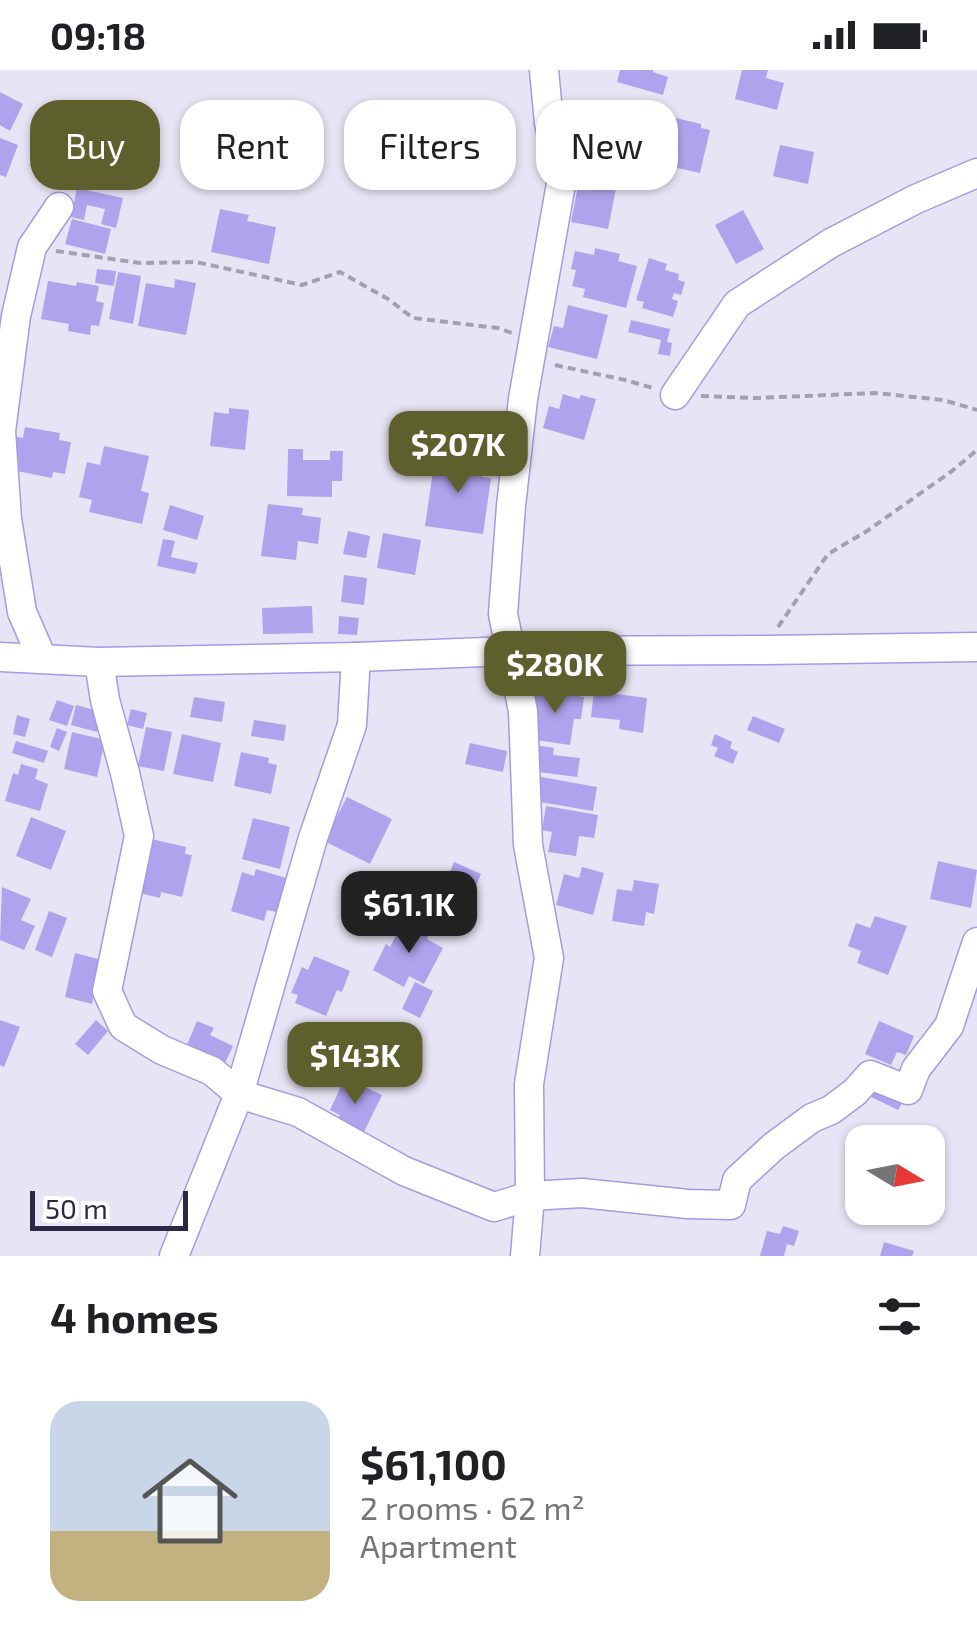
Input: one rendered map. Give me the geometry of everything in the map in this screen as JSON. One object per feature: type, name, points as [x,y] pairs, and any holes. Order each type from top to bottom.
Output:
[{"type":"street","points":[[525,1256],[530,1196],[530,1084],[550,958],[528,845],[523,711],[503,614],[523,399],[562,178],[549,123],[544,70]]},
{"type":"street","points":[[676,395],[738,304],[830,243],[977,174]]},
{"type":"street","points":[[42,658],[22,612],[6,501],[1,431],[8,312],[32,248],[59,208]]},
{"type":"street","points":[[1,666],[42,658],[99,662],[511,651],[977,647]]},
{"type":"street","points":[[174,1256],[240,1094],[313,838],[352,725],[356,657]]},
{"type":"street","points":[[99,662],[138,836],[108,990],[123,1026],[162,1050],[212,1071],[240,1094],[298,1112],[404,1171],[494,1206],[530,1196],[582,1193],[731,1205],[737,1180],[774,1146],[855,1092],[870,1075],[908,1090],[916,1069],[949,1026],[977,942]]},
{"type":"path","points":[[32,248],[140,264],[196,262],[302,284],[340,272],[413,318],[498,328],[532,344],[553,365],[676,395],[756,398],[876,392],[943,400],[977,410]]},
{"type":"path","points":[[766,650],[828,554],[867,531],[977,450]]},
{"type":"building","points":[[620,70],[653,70],[668,77],[663,95],[617,82]]},
{"type":"building","points":[[742,70],[768,70],[766,78],[784,83],[777,110],[735,99]]},
{"type":"building","points":[[0,92],[23,104],[10,131],[0,125]]},
{"type":"building","points":[[678,118],[710,130],[700,173],[678,168]]},
{"type":"building","points":[[0,138],[18,145],[6,177],[0,175]]},
{"type":"building","points":[[780,145],[814,152],[808,184],[773,176]]},
{"type":"building","points":[[77,190],[123,198],[116,228],[101,224],[105,209],[87,205],[84,220],[71,217]]},
{"type":"building","points":[[577,190],[616,190],[608,229],[571,222]]},
{"type":"building","points":[[220,209],[249,215],[247,221],[276,227],[269,264],[211,252]]},
{"type":"building","points":[[743,210],[764,249],[736,264],[715,225]]},
{"type":"building","points":[[72,219],[111,229],[105,254],[65,244]]},
{"type":"building","points":[[595,248],[620,254],[618,261],[637,266],[626,308],[583,297],[585,289],[572,286],[575,251],[594,255]]},
{"type":"building","points":[[649,258],[667,264],[665,270],[679,274],[678,280],[685,282],[681,295],[674,293],[672,299],[678,301],[673,317],[642,308],[644,302],[636,300]]},
{"type":"building","points":[[97,269],[116,271],[114,286],[95,283]]},
{"type":"building","points":[[118,272],[141,276],[133,324],[109,319]]},
{"type":"building","points":[[175,279],[196,283],[186,335],[138,326],[146,283],[174,288]]},
{"type":"building","points":[[48,281],[99,286],[96,301],[104,303],[99,326],[91,325],[90,335],[68,331],[69,324],[41,319]]},
{"type":"building","points":[[568,305],[608,315],[597,359],[548,347],[554,326],[563,328]]},
{"type":"building","points":[[631,320],[670,329],[670,356],[658,354],[661,340],[628,332]]},
{"type":"building","points":[[563,394],[596,399],[584,440],[543,428],[549,406],[559,409]]},
{"type":"building","points":[[229,408],[249,410],[245,450],[210,446],[214,412],[229,414]]},
{"type":"building","points":[[25,427],[60,433],[59,440],[71,442],[65,474],[53,472],[52,478],[17,471],[19,460],[10,459],[14,436],[23,438]]},
{"type":"building","points":[[104,446],[149,456],[141,491],[149,493],[142,524],[89,512],[92,500],[79,497],[87,462],[100,465]]},
{"type":"building","points":[[288,449],[303,449],[303,460],[330,460],[330,451],[343,451],[342,481],[332,481],[332,497],[287,496]]},
{"type":"building","points":[[435,457],[484,464],[482,477],[491,478],[483,534],[425,526]]},
{"type":"building","points":[[268,504],[303,508],[302,515],[321,518],[318,544],[298,541],[296,560],[261,556]]},
{"type":"building","points":[[170,505],[204,516],[197,540],[163,530]]},
{"type":"building","points":[[348,531],[370,536],[366,558],[343,554]]},
{"type":"building","points":[[383,533],[421,540],[415,575],[377,568]]},
{"type":"building","points":[[163,539],[175,541],[171,557],[198,563],[195,574],[157,566]]},
{"type":"building","points":[[344,575],[367,578],[364,605],[341,602]]},
{"type":"building","points":[[312,606],[313,633],[263,634],[262,608]]},
{"type":"building","points":[[339,616],[359,618],[357,635],[338,634]]},
{"type":"building","points":[[535,690],[584,697],[581,719],[574,719],[570,745],[536,740],[538,729],[530,728]]},
{"type":"building","points":[[594,691],[647,698],[643,733],[619,729],[620,720],[591,717]]},
{"type":"building","points":[[194,697],[225,702],[222,722],[190,717]]},
{"type":"building","points":[[57,700],[74,706],[67,726],[49,720]]},
{"type":"building","points":[[76,705],[102,712],[97,732],[71,725]]},
{"type":"building","points":[[131,709],[147,713],[143,729],[127,725]]},
{"type":"building","points":[[17,715],[30,719],[25,737],[13,734]]},
{"type":"building","points":[[753,716],[785,729],[779,743],[747,730]]},
{"type":"building","points":[[254,720],[286,725],[284,741],[251,736]]},
{"type":"building","points":[[146,727],[172,732],[164,771],[138,766]]},
{"type":"building","points":[[57,728],[67,732],[59,751],[50,747]]},
{"type":"building","points":[[72,732],[105,740],[97,777],[64,769]]},
{"type":"building","points":[[182,734],[221,743],[213,782],[173,774]]},
{"type":"building","points":[[715,734],[732,742],[730,748],[738,752],[733,764],[714,756],[718,748],[711,745]]},
{"type":"building","points":[[16,741],[48,751],[44,763],[12,753]]},
{"type":"building","points":[[470,743],[507,751],[503,772],[465,764]]},
{"type":"building","points":[[535,745],[554,748],[553,755],[580,758],[577,777],[531,771]]},
{"type":"building","points":[[241,752],[269,758],[268,763],[277,765],[271,794],[234,786]]},
{"type":"building","points":[[21,764],[38,769],[35,779],[48,784],[40,811],[5,801],[13,773],[18,775]]},
{"type":"building","points":[[530,775],[597,787],[593,811],[534,801]]},
{"type":"building","points":[[347,797],[392,819],[370,864],[324,841]]},
{"type":"building","points":[[546,806],[598,815],[594,838],[579,836],[576,856],[548,852],[552,832],[542,830]]},
{"type":"building","points":[[31,817],[66,831],[51,870],[16,856]]},
{"type":"building","points":[[253,818],[290,827],[280,869],[242,859]]},
{"type":"building","points":[[147,838],[186,847],[185,854],[192,855],[182,897],[161,892],[160,898],[135,892]]},
{"type":"building","points":[[938,861],[977,870],[971,908],[930,899]]},
{"type":"building","points":[[454,862],[481,874],[476,886],[449,874]]},
{"type":"building","points":[[582,867],[604,873],[593,915],[556,905],[564,874],[579,878]]},
{"type":"building","points":[[256,869],[286,878],[276,912],[267,910],[264,921],[231,911],[242,872],[254,876]]},
{"type":"building","points":[[447,876],[476,889],[461,920],[433,906]]},
{"type":"building","points":[[634,880],[659,884],[654,914],[646,912],[644,926],[612,921],[617,889],[632,891]]},
{"type":"building","points":[[2,887],[31,899],[21,920],[35,926],[24,950],[0,940]]},
{"type":"building","points":[[49,911],[67,918],[52,957],[35,950]]},
{"type":"building","points":[[875,916],[907,926],[888,975],[857,963],[861,951],[848,946],[856,923],[870,928]]},
{"type":"building","points":[[413,922],[430,932],[427,939],[443,948],[424,984],[409,976],[404,987],[373,970],[386,944],[390,947],[400,928],[407,932]]},
{"type":"building","points":[[75,953],[102,960],[92,1004],[65,997]]},
{"type":"building","points":[[314,956],[350,971],[326,1016],[295,1003],[298,995],[291,993],[302,967],[308,970]]},
{"type":"building","points":[[415,982],[433,991],[420,1018],[402,1009]]},
{"type":"building","points":[[0,1020],[20,1027],[4,1067],[0,1065]]},
{"type":"building","points":[[96,1020],[108,1031],[88,1055],[75,1044]]},
{"type":"building","points":[[197,1021],[214,1028],[210,1035],[233,1046],[222,1069],[184,1052]]},
{"type":"building","points":[[879,1021],[914,1036],[906,1055],[897,1052],[891,1065],[865,1054]]},
{"type":"building","points":[[345,1078],[382,1095],[361,1138],[336,1122],[340,1115],[330,1110]]},
{"type":"building","points":[[872,1080],[906,1096],[898,1110],[865,1094]]},
{"type":"building","points":[[783,1226],[799,1231],[794,1246],[787,1244],[784,1256],[760,1256],[767,1231],[780,1234]]},
{"type":"building","points":[[884,1242],[914,1251],[912,1256],[880,1256]]}]
